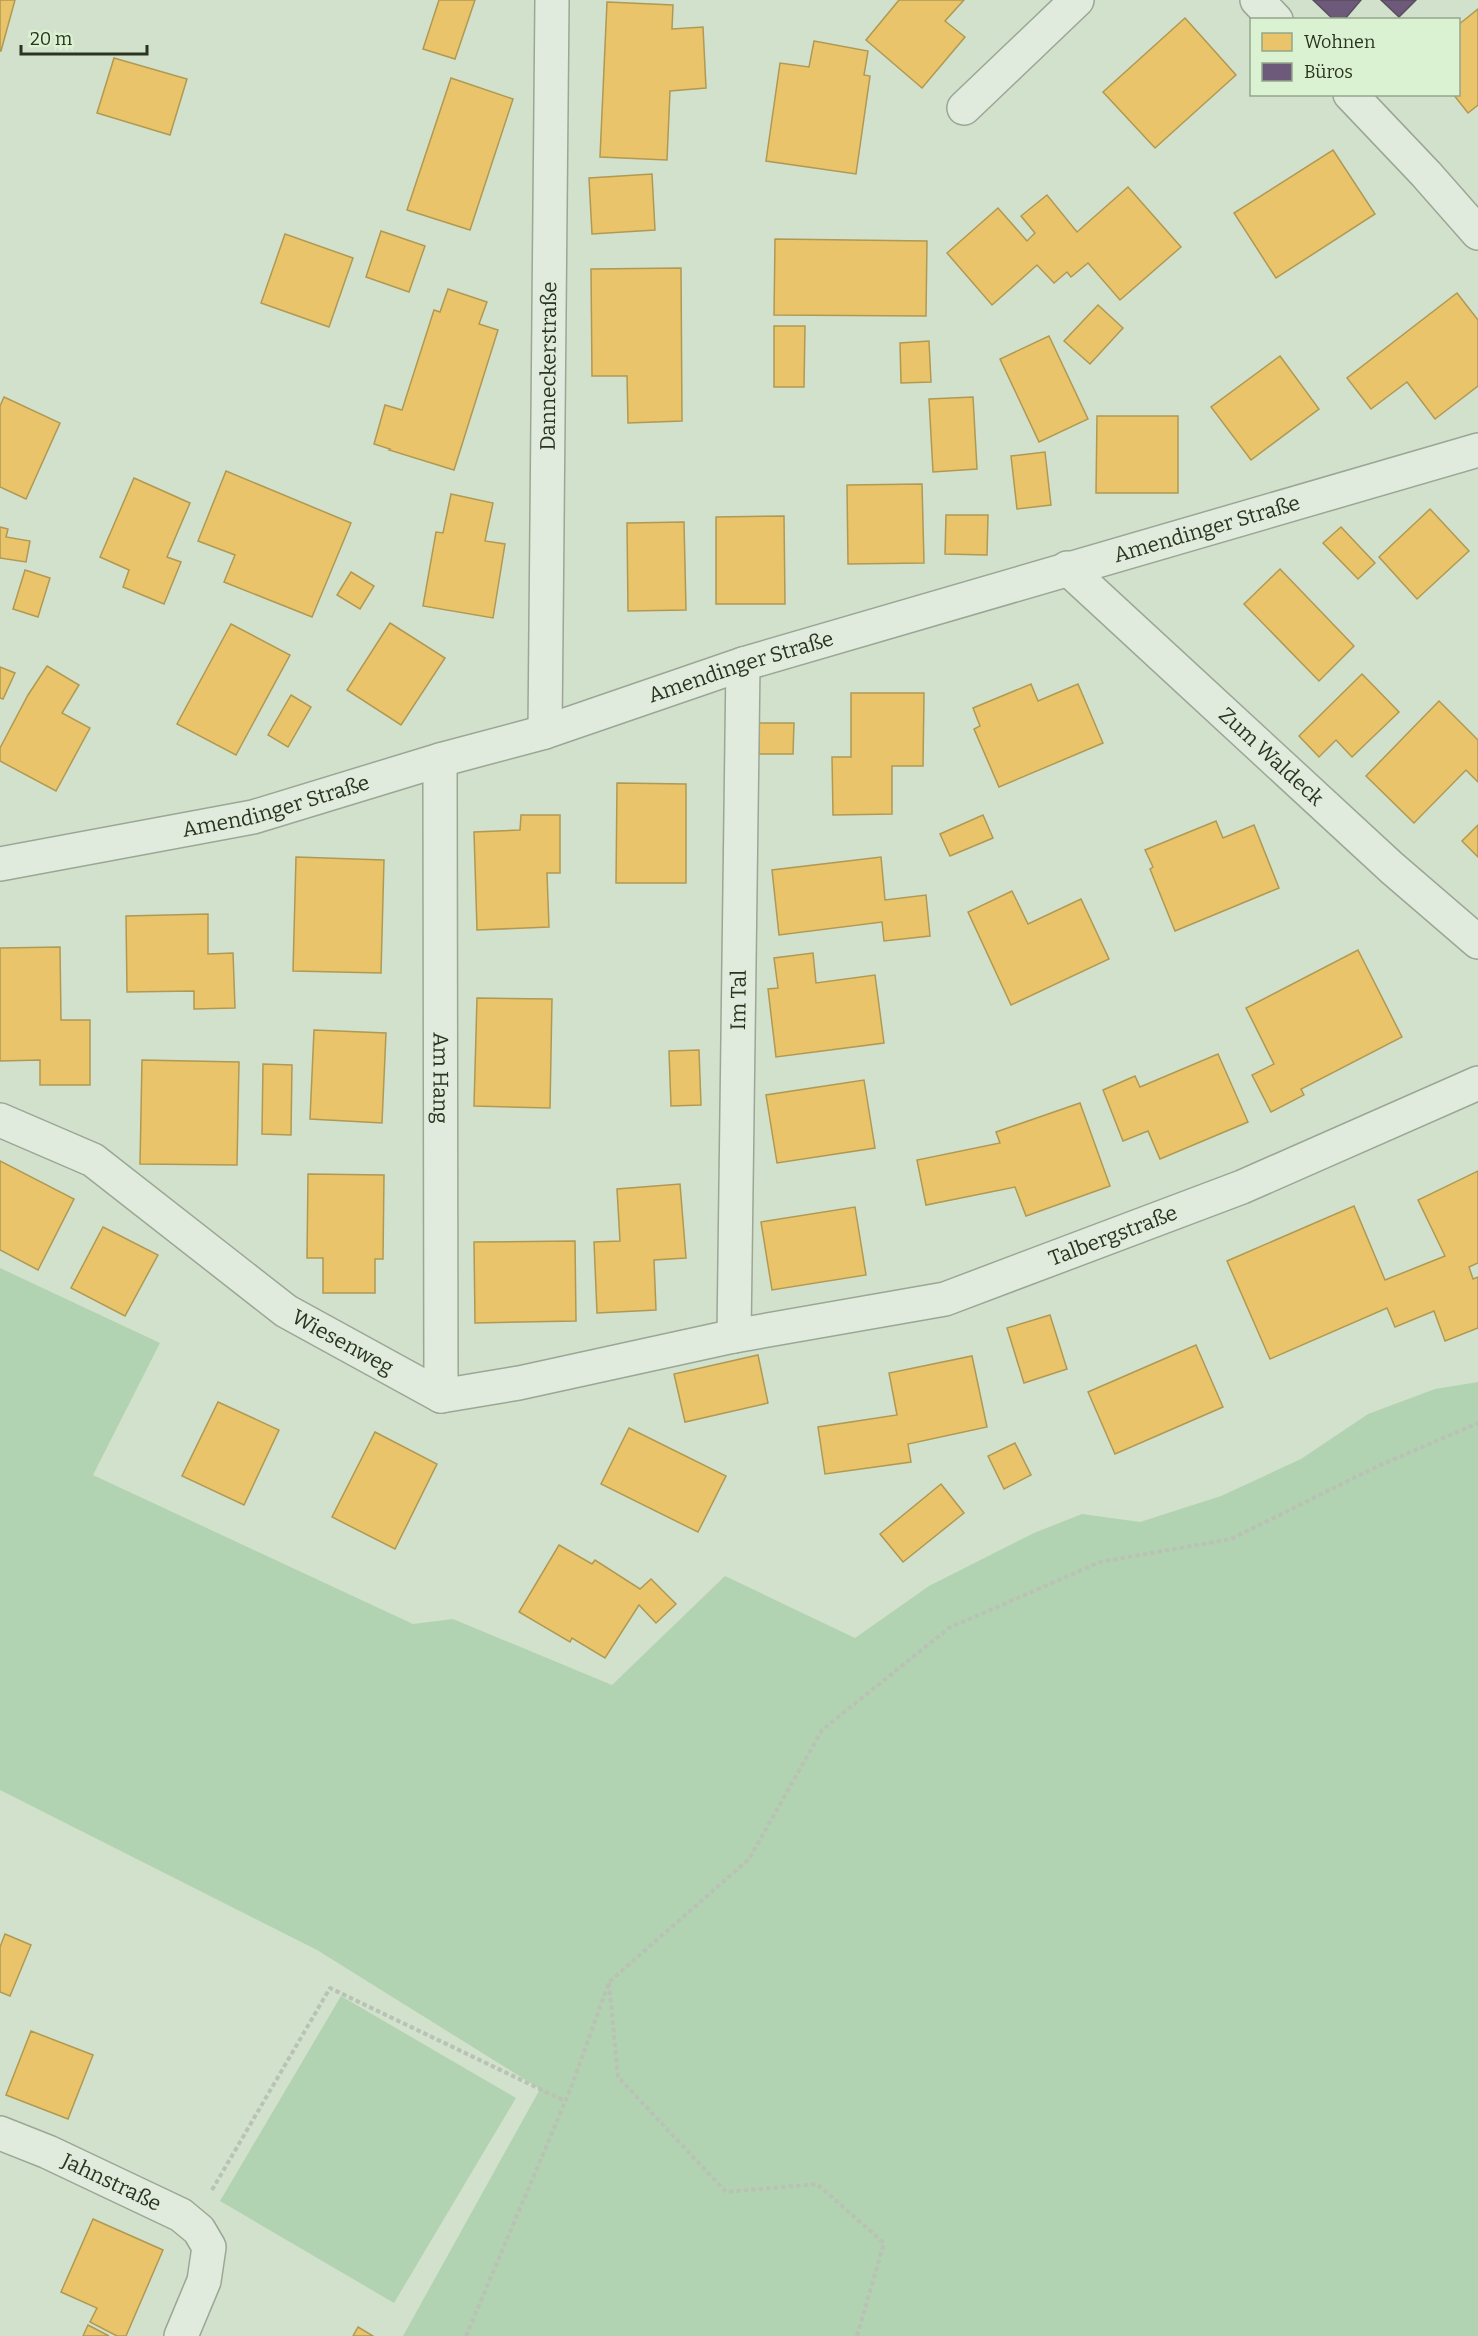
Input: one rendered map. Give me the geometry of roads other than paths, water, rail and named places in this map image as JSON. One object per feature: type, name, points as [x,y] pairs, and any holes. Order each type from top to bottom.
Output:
[{"type":"street","name":"Danneckerstraße","points":[[545,732],[552,0]]},
{"type":"street","points":[[964,108],[1077,0]]},
{"type":"street","points":[[1257,0],[1274,18]]},
{"type":"street","points":[[1352,96],[1478,233]]},
{"type":"street","name":"Amendinger Straße","points":[[0,864],[253,817],[440,760],[545,732],[743,664],[1478,450]]},
{"type":"street","name":"Zum Waldeck","points":[[1067,568],[1392,868],[1478,942]]},
{"type":"street","name":"Im Tal","points":[[734,1336],[743,664]]},
{"type":"street","name":"Am Hang","points":[[440,760],[441,1396]]},
{"type":"street","name":"Talbergstraße","points":[[734,1336],[945,1299],[1242,1187],[1478,1083]]},
{"type":"street","name":"Wiesenweg","points":[[0,1120],[93,1161],[286,1311],[441,1396]]},
{"type":"street","points":[[441,1396],[519,1383],[734,1336]]},
{"type":"street","name":"Jahnstraße","points":[[0,2133],[141,2194],[181,2215],[200,2236],[204,2281],[181,2336]]}]
